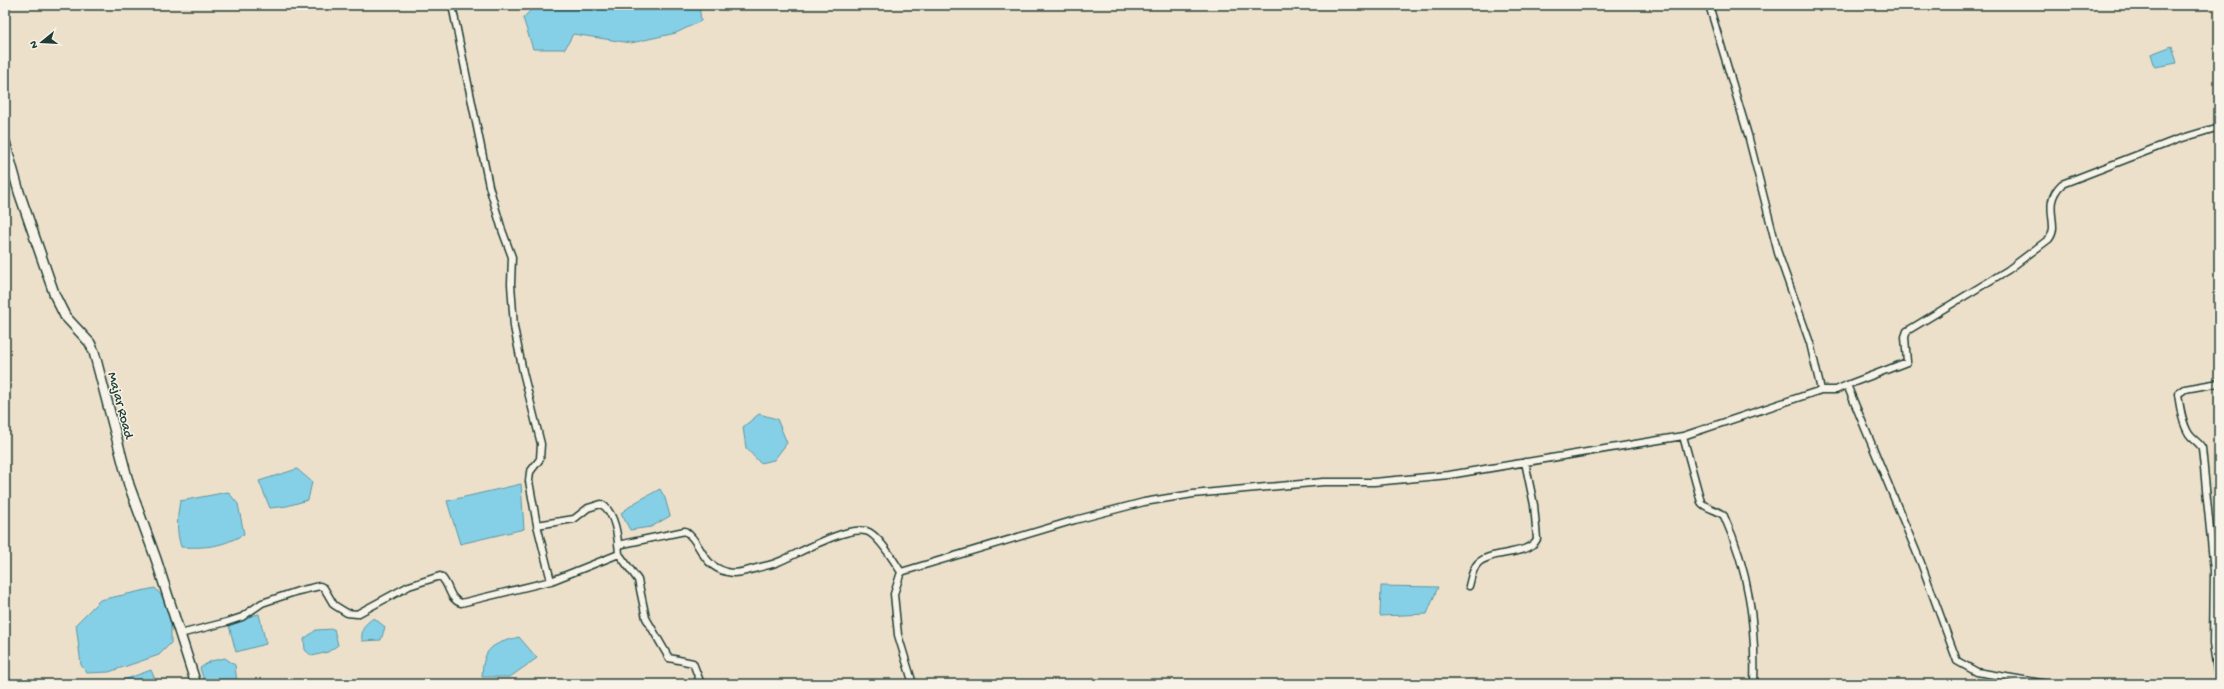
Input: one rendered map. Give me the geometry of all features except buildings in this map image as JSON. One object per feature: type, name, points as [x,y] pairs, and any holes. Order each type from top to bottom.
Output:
[{"type":"main road","name":"Majar Road","points":[[5,142],[19,192],[55,296],[65,316],[90,343],[94,352],[129,485],[156,559],[196,684]]},
{"type":"street","points":[[452,5],[488,186],[512,257],[511,284],[514,327],[524,379],[541,444],[540,459],[530,472],[529,481],[536,525],[551,580]]},
{"type":"street","points":[[1709,5],[1748,135],[1778,253],[1810,343],[1821,390]]},
{"type":"street","points":[[901,572],[1075,520],[1144,502],[1193,494],[1276,486],[1323,482],[1374,482],[1449,475],[1683,436],[1821,390],[1836,390],[1907,362],[1904,337],[1907,331],[2008,270],[2049,239],[2052,232],[2051,199],[2062,184],[2176,140],[2219,127]]},
{"type":"street","points":[[2219,384],[2185,389],[2178,394],[2180,409],[2188,433],[2200,444],[2202,448],[2214,572],[2213,644],[2219,684]]},
{"type":"street","points":[[1847,385],[1920,563],[1957,661],[1977,672],[2047,684]]},
{"type":"street","points":[[1683,436],[1702,505],[1719,511],[1724,516],[1743,564],[1753,621],[1754,684]]},
{"type":"street","points":[[1469,586],[1474,570],[1481,561],[1531,547],[1537,539],[1534,505],[1526,462]]},
{"type":"street","points":[[536,525],[574,519],[588,508],[601,504],[609,511],[620,554],[638,580],[646,618],[656,639],[669,658],[676,661],[687,660],[693,663],[702,684]]},
{"type":"street","points":[[618,545],[685,531],[691,536],[704,558],[728,573],[738,573],[776,563],[833,536],[850,532],[866,531],[878,540],[901,572]]},
{"type":"street","points":[[180,634],[242,617],[262,603],[298,591],[320,586],[324,588],[334,605],[347,613],[357,614],[409,586],[440,576],[443,578],[451,596],[461,603],[551,580],[620,554]]},
{"type":"street","points":[[901,572],[894,594],[898,635],[913,684]]},
{"type":"water","points":[[536,5],[699,5],[701,21],[676,33],[631,43],[573,34],[565,49],[533,49],[523,18]]},
{"type":"water","points":[[2172,46],[2177,63],[2155,67],[2151,54]]},
{"type":"water","points":[[759,414],[777,419],[787,443],[774,460],[760,463],[746,448],[743,427]]},
{"type":"water","points":[[297,469],[312,482],[308,500],[287,506],[270,508],[259,481]]},
{"type":"water","points":[[521,484],[524,529],[460,544],[447,501]]},
{"type":"water","points":[[660,489],[665,498],[670,516],[651,527],[630,530],[621,513],[636,502]]},
{"type":"water","points":[[228,492],[238,504],[244,534],[228,542],[214,546],[181,547],[178,535],[178,513],[180,501]]},
{"type":"water","points":[[1381,586],[1438,587],[1427,614],[1380,616]]},
{"type":"water","points":[[155,588],[166,601],[171,624],[171,643],[159,655],[109,672],[87,673],[81,665],[76,624],[100,600]]},
{"type":"water","points":[[259,614],[266,644],[236,652],[228,622]]},
{"type":"water","points":[[374,618],[385,627],[381,640],[362,641],[364,627]]},
{"type":"water","points":[[334,629],[338,645],[328,652],[312,656],[305,650],[304,639],[316,630]]},
{"type":"water","points":[[519,637],[537,658],[510,677],[482,677],[484,659],[491,648],[502,642]]},
{"type":"water","points":[[225,658],[235,665],[237,684],[205,684],[200,668],[211,661]]},
{"type":"water","points":[[151,670],[157,684],[113,684],[118,682]]}]
